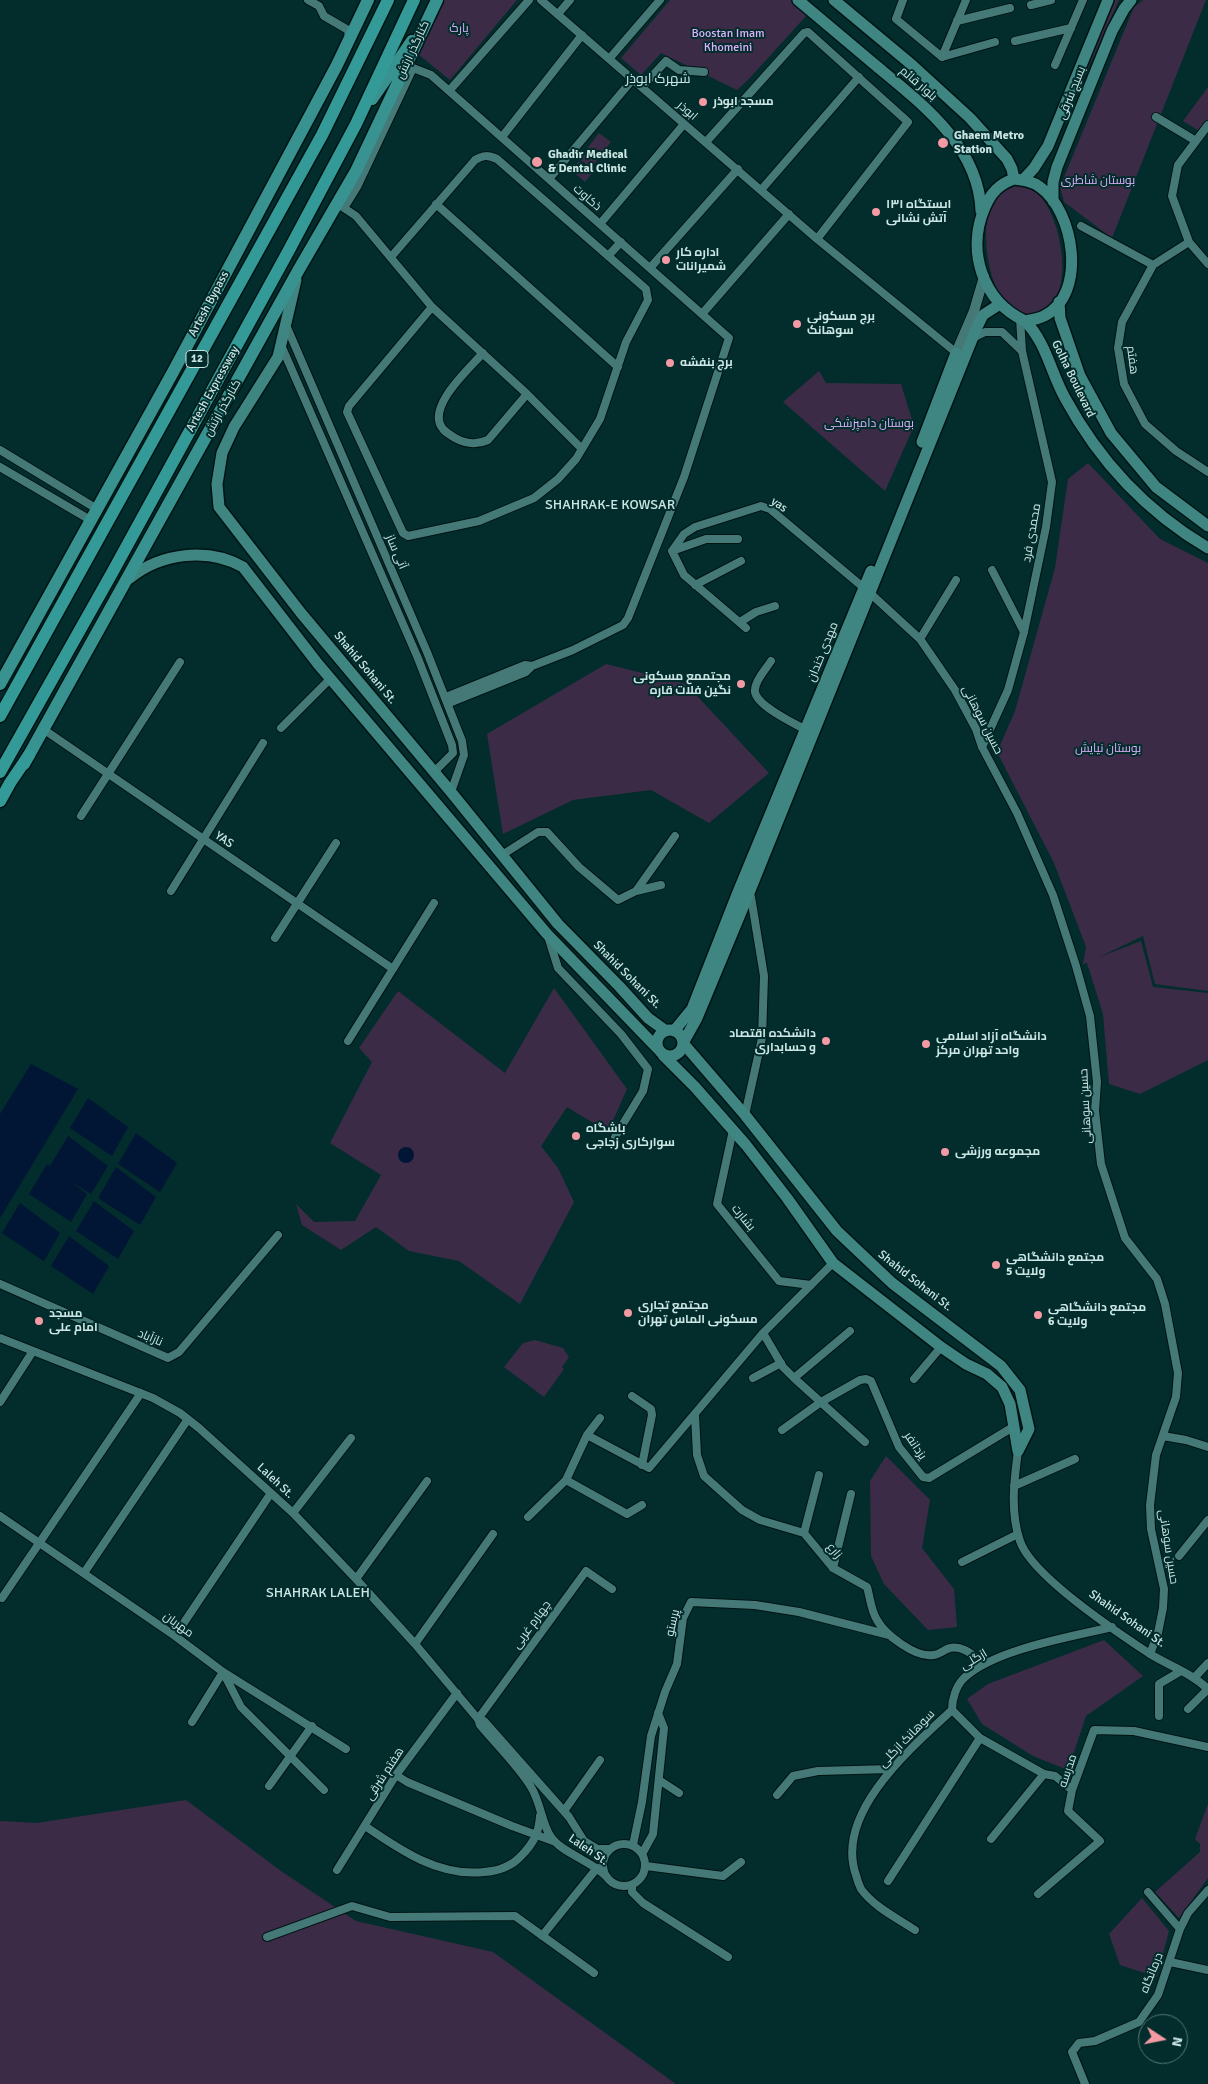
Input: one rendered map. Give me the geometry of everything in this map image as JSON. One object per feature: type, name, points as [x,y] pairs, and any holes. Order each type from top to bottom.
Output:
[{"type":"highway","name":"12","points":[[0,716],[322,135],[388,0]]},
{"type":"highway","name":"Artesh Expressway","points":[[0,772],[214,388],[356,124],[414,0]]},
{"type":"highway","points":[[0,801],[29,755]]},
{"type":"main road","name":"Artesh Bypass","points":[[0,684],[182,355],[349,40],[368,0]]},
{"type":"main road","points":[[356,124],[412,41],[436,0]]},
{"type":"main road","name":"کنارگذر ارتش","points":[[0,811],[43,729],[130,578],[298,271],[341,206],[436,0]]},
{"type":"main road","name":"بلوار قائم","points":[[798,0],[935,117],[961,150],[970,165],[981,196],[982,215]]},
{"type":"main road","name":"بلوار قائم","points":[[834,0],[912,65],[970,118],[1007,159],[1018,180]]},
{"type":"main road","name":"بسیج شرقی","points":[[1018,180],[1034,168],[1048,146],[1108,0]]},
{"type":"main road","name":"بسیج شرقی","points":[[1053,201],[1053,182],[1063,152],[1112,31],[1131,0]]},
{"type":"main road","points":[[1048,146],[1054,152],[1063,152]]},
{"type":"main road","points":[[1018,180],[1039,186],[1053,201],[1066,226],[1072,257],[1070,277],[1059,302],[1045,316],[1022,320],[1000,304],[988,288],[980,268],[977,244],[982,215],[994,191],[1005,182],[1018,180]]},
{"type":"main road","name":"Shahid Sohani St.","points":[[298,271],[282,345],[275,363],[226,440],[218,467],[216,492],[219,507],[301,613],[451,792],[558,924],[648,1018],[670,1031]]},
{"type":"main road","name":"Golha Boulevard","points":[[1059,302],[1060,318],[1080,376],[1111,433],[1131,460],[1156,487],[1208,526]]},
{"type":"main road","name":"مهدی خندان","points":[[682,1043],[697,1018],[960,356],[973,338],[983,315],[1000,304]]},
{"type":"main road","name":"Golha Boulevard","points":[[1022,320],[1036,333],[1064,397],[1086,435],[1111,468],[1146,504],[1186,535],[1208,548]]},
{"type":"main road","points":[[66,566],[132,476]]},
{"type":"main road","name":"Shahid Sohani St.","points":[[130,578],[146,567],[179,556],[201,554],[224,558],[243,568],[330,679],[547,934],[734,1130],[770,1174],[833,1263],[942,1347],[966,1364],[987,1374],[1002,1386],[1010,1404],[1018,1451]]},
{"type":"main road","name":"مهدی خندان","points":[[670,1031],[692,1008],[738,892],[867,591]]},
{"type":"main road","points":[[285,623],[301,613]]},
{"type":"main road","points":[[547,934],[558,924]]},
{"type":"main road","points":[[670,1031],[680,1036],[682,1043],[680,1050],[675,1055],[661,1052],[658,1039],[670,1031]]},
{"type":"main road","name":"Shahid Sohani St.","points":[[682,1043],[746,1114],[837,1231],[859,1254],[892,1283],[1001,1366],[1020,1390],[1029,1429],[1018,1451]]},
{"type":"street","points":[[308,0],[319,6],[324,16],[348,30],[349,40]]},
{"type":"street","points":[[449,91],[529,0]]},
{"type":"street","name":"ابوذر","points":[[541,0],[789,214],[960,356]]},
{"type":"street","points":[[558,14],[570,0]]},
{"type":"street","points":[[609,59],[660,0]]},
{"type":"street","points":[[903,0],[896,19],[942,58]]},
{"type":"street","points":[[942,58],[966,0]]},
{"type":"street","points":[[1032,5],[1051,0]]},
{"type":"street","points":[[1055,64],[1083,0]]},
{"type":"street","points":[[957,21],[1010,8]]},
{"type":"street","points":[[1015,41],[1071,28]]},
{"type":"street","points":[[706,142],[806,32],[859,77],[908,122],[907,126],[818,238]]},
{"type":"street","points":[[502,137],[582,35]]},
{"type":"street","points":[[942,58],[995,42]]},
{"type":"street","points":[[642,87],[666,62],[678,70],[704,72]]},
{"type":"street","name":"ذکاوت","points":[[341,206],[357,187],[413,68],[431,75],[729,338],[684,477],[628,618],[623,625],[573,650],[532,666],[526,672],[447,700]]},
{"type":"street","points":[[761,190],[859,77]]},
{"type":"street","points":[[549,179],[633,79]]},
{"type":"street","points":[[1156,117],[1196,140]]},
{"type":"street","points":[[600,224],[684,124]]},
{"type":"street","points":[[1208,125],[1178,165],[1172,196],[1188,242],[1208,264]]},
{"type":"street","points":[[391,257],[475,160],[483,156],[489,156],[498,159],[646,289],[648,294],[648,300],[626,342],[600,419],[582,449],[558,479],[534,498],[479,521],[408,536],[403,533],[347,412],[349,406],[432,306]]},
{"type":"street","points":[[650,268],[738,170]]},
{"type":"street","points":[[436,204],[618,366]]},
{"type":"street","points":[[341,206],[356,216],[432,306],[527,394],[582,449]]},
{"type":"street","points":[[702,314],[789,214]]},
{"type":"street","points":[[1081,226],[1153,265]]},
{"type":"street","points":[[608,256],[621,242]]},
{"type":"street","name":"هفتم","points":[[1188,242],[1153,265],[1122,322],[1118,348],[1124,384],[1145,424],[1176,451],[1208,472]]},
{"type":"street","name":"مهدی خندان","points":[[960,356],[984,277]]},
{"type":"street","name":"محمدی فرد","points":[[982,747],[1008,690],[1024,632],[1046,527],[1052,482],[1022,350],[1022,320]]},
{"type":"street","name":"آتی ساز","points":[[286,324],[427,652],[464,748],[464,755],[451,792]]},
{"type":"street","points":[[973,338],[985,332],[1002,332],[1022,350]]},
{"type":"street","name":"آتی ساز","points":[[282,345],[417,656],[453,750],[453,753],[434,772]]},
{"type":"street","points":[[483,353],[442,400],[438,416],[443,429],[459,440],[480,444],[488,440],[527,394]]},
{"type":"street","points":[[290,365],[292,359],[297,357],[301,359]]},
{"type":"street","points":[[0,450],[95,515]]},
{"type":"street","points":[[0,467],[95,515]]},
{"type":"street","name":"yas","points":[[672,551],[684,534],[695,527],[761,506],[770,509],[867,591]]},
{"type":"street","points":[[738,538],[706,539],[672,551],[684,575],[743,625],[756,612],[775,606]]},
{"type":"street","points":[[695,585],[741,562]]},
{"type":"street","points":[[992,570],[1024,632]]},
{"type":"street","points":[[920,639],[956,580]]},
{"type":"street","name":"حسین سوهانی","points":[[867,591],[920,639],[955,690],[976,729],[982,747],[1017,813],[1053,895],[1090,1016],[1097,1082],[1095,1111],[1101,1164],[1125,1238],[1156,1279],[1165,1304],[1178,1373],[1176,1397],[1156,1455],[1150,1506],[1151,1529],[1164,1589],[1163,1608],[1158,1633],[1150,1654]]},
{"type":"street","points":[[417,656],[427,652]]},
{"type":"street","points":[[771,661],[755,687],[756,695],[766,707],[806,730]]},
{"type":"street","points":[[81,816],[180,662]]},
{"type":"street","points":[[281,728],[330,679]]},
{"type":"street","name":"YAS","points":[[43,729],[393,969]]},
{"type":"street","points":[[171,892],[263,743]]},
{"type":"street","points":[[502,855],[542,831],[547,832],[579,867],[614,899],[625,898],[636,891],[661,885]]},
{"type":"street","points":[[636,891],[675,836]]},
{"type":"street","points":[[275,938],[336,844]]},
{"type":"street","points":[[746,1114],[762,1038],[764,976],[751,897]]},
{"type":"street","points":[[348,1041],[434,903]]},
{"type":"street","points":[[547,934],[558,968],[621,1034],[648,1070],[643,1091],[615,1138]]},
{"type":"street","name":"بشارت","points":[[734,1130],[717,1204],[779,1281],[811,1285]]},
{"type":"street","name":"نازآباد","points":[[0,1284],[168,1358],[179,1352],[278,1235]]},
{"type":"street","points":[[587,1435],[649,1468],[695,1416],[720,1382],[763,1332],[833,1263]]},
{"type":"street","points":[[794,1378],[850,1330]]},
{"type":"street","points":[[763,1332],[781,1362],[794,1378],[866,1442]]},
{"type":"street","name":"Laleh St.","points":[[0,1338],[162,1403],[188,1419],[223,1447],[293,1513],[356,1579],[457,1693],[478,1719],[480,1725],[531,1786],[540,1804],[546,1829],[554,1841],[597,1868],[607,1877]]},
{"type":"street","points":[[914,1379],[942,1347]]},
{"type":"street","points":[[0,1402],[33,1351]]},
{"type":"street","points":[[753,1378],[781,1362]]},
{"type":"street","name":"یزدانفر","points":[[821,1402],[860,1380],[866,1379],[871,1382],[899,1447],[923,1477],[929,1478],[1013,1427]]},
{"type":"street","points":[[2,1598],[141,1393]]},
{"type":"street","points":[[632,1396],[650,1408],[652,1416],[642,1465]]},
{"type":"street","points":[[782,1430],[821,1402]]},
{"type":"street","points":[[695,1416],[697,1455],[704,1476],[742,1510],[760,1520],[804,1533],[819,1475]]},
{"type":"street","points":[[528,1517],[566,1480],[587,1435],[600,1418]]},
{"type":"street","points":[[84,1573],[188,1419]]},
{"type":"street","points":[[1163,1436],[1186,1440],[1208,1447]]},
{"type":"street","points":[[293,1513],[351,1438]]},
{"type":"street","name":"Shahid Sohani St.","points":[[1018,1451],[1014,1486],[1014,1520],[1020,1542],[1029,1558],[1047,1578],[1112,1627],[1150,1654],[1195,1677],[1208,1689]]},
{"type":"street","points":[[1014,1486],[1075,1459]]},
{"type":"street","points":[[356,1579],[427,1480]]},
{"type":"street","points":[[566,1480],[627,1514],[642,1505]]},
{"type":"street","points":[[175,1636],[271,1493]]},
{"type":"street","points":[[833,1568],[851,1494]]},
{"type":"street","name":"مهربان","points":[[0,1516],[175,1636],[223,1672],[346,1749]]},
{"type":"street","points":[[1179,1556],[1208,1520]]},
{"type":"street","name":"زارع","points":[[804,1533],[833,1568],[867,1587],[876,1620],[889,1636],[922,1654],[934,1655],[950,1647],[961,1648],[970,1652],[984,1664]]},
{"type":"street","points":[[415,1644],[494,1534]]},
{"type":"street","points":[[962,1562],[1018,1534]]},
{"type":"street","name":"چهارم غربی","points":[[478,1719],[586,1570],[612,1589]]},
{"type":"street","name":"پرستو","points":[[633,1845],[642,1802],[650,1736],[677,1664],[683,1618],[691,1602],[755,1605],[799,1612],[889,1636]]},
{"type":"street","name":"ازگلی","points":[[952,1710],[952,1698],[963,1679],[984,1664],[1021,1650],[1112,1627]]},
{"type":"street","points":[[1195,1677],[1208,1663]]},
{"type":"street","points":[[1159,1716],[1159,1684],[1181,1671]]},
{"type":"street","points":[[192,1722],[223,1672]]},
{"type":"street","points":[[223,1672],[241,1707],[324,1790]]},
{"type":"street","points":[[1188,1709],[1208,1689]]},
{"type":"street","name":"هفتم شرقی","points":[[337,1870],[396,1775],[457,1693]]},
{"type":"street","points":[[952,1710],[980,1738],[1044,1774],[1055,1776],[1072,1790]]},
{"type":"street","name":"سوهانک ازگلی","points":[[915,1930],[874,1902],[860,1888],[852,1862],[852,1842],[857,1825],[877,1788],[891,1769],[952,1710]]},
{"type":"street","points":[[642,1854],[653,1834],[664,1728],[658,1713]]},
{"type":"street","name":"Laleh St.","points":[[478,1719],[484,1721],[564,1811],[584,1841],[596,1849],[610,1849]]},
{"type":"street","points":[[269,1786],[312,1726]]},
{"type":"street","name":"مدرسه","points":[[1038,1894],[1100,1841],[1068,1811],[1072,1790],[1094,1730],[1134,1730],[1208,1747]]},
{"type":"street","points":[[888,1881],[980,1738]]},
{"type":"street","points":[[564,1811],[600,1760]]},
{"type":"street","points":[[777,1795],[793,1776],[818,1771],[891,1769]]},
{"type":"street","points":[[991,1839],[1044,1774]]},
{"type":"street","points":[[396,1775],[407,1782],[512,1826],[554,1841]]},
{"type":"street","points":[[659,1780],[679,1793]]},
{"type":"street","points":[[365,1826],[404,1852],[438,1866],[464,1873],[488,1872],[508,1866],[520,1858],[537,1835],[540,1804]]},
{"type":"street","points":[[512,1826],[531,1826],[537,1823],[540,1816]]},
{"type":"street","points":[[620,1844],[633,1845],[642,1854],[646,1866],[642,1877],[632,1885],[618,1885],[607,1877],[603,1864],[604,1857],[610,1849],[620,1844]]},
{"type":"street","points":[[646,1866],[723,1876],[741,1862]]},
{"type":"street","points":[[542,1936],[597,1868]]},
{"type":"street","points":[[632,1885],[632,1892],[643,1903],[728,1957]]},
{"type":"street","name":"درمانگاه","points":[[1084,2084],[1072,2052],[1079,2043],[1095,2041],[1139,2022],[1158,1995],[1180,1929],[1188,1912],[1208,1890]]},
{"type":"street","points":[[1148,1892],[1180,1929]]},
{"type":"street","points":[[267,1937],[352,1906],[390,1918],[515,1916],[594,1973]]},
{"type":"street","points":[[1170,1962],[1208,1970]]},
{"type":"green space","name":"پارک","points":[[443,0],[517,0],[450,80],[418,54]]},
{"type":"green space","name":"Boostan Imam Khomeini","points":[[670,0],[791,0],[808,14],[737,90],[661,53],[641,75],[621,58]]},
{"type":"green space","points":[[1114,0],[1119,0],[1071,106]]},
{"type":"green space","name":"بوستان شاطری","points":[[1143,0],[1206,0],[1112,238],[1064,202],[1060,187],[1134,7]]},
{"type":"green space","points":[[1208,87],[1208,119],[1199,131],[1183,121]]},
{"type":"green space","points":[[599,133],[611,142],[591,168],[579,159]]},
{"type":"green space","points":[[579,161],[592,173],[585,182],[571,170]]},
{"type":"green space","points":[[1016,186],[1027,188],[1037,193],[1046,205],[1054,222],[1060,242],[1061,282],[1056,299],[1045,311],[1029,315],[1015,310],[999,292],[988,260],[986,226],[990,207],[1001,193]]},
{"type":"green space","name":"بوستان دامپزشکی","points":[[819,371],[826,383],[901,384],[914,426],[885,491],[783,402]]},
{"type":"green space","name":"بوستان نیایش","points":[[1088,463],[1160,539],[1208,563],[1208,991],[1155,984],[1143,936],[1097,958],[1141,941],[1153,987],[1208,993],[1208,1060],[1140,1094],[1109,1084],[1103,1014],[1087,963],[1083,964],[1086,947],[1054,863],[997,752],[1015,711],[1055,568],[1068,479]]},
{"type":"green space","points":[[606,664],[686,684],[769,773],[709,823],[651,790],[573,800],[503,834],[487,734]]},
{"type":"green space","points":[[554,988],[627,1089],[608,1132],[567,1107],[541,1146],[558,1168],[574,1202],[520,1304],[459,1261],[409,1251],[376,1227],[341,1250],[302,1225],[296,1204],[314,1222],[355,1221],[381,1175],[330,1143],[372,1062],[359,1048],[398,991],[505,1073]]},
{"type":"green space","points":[[535,1340],[563,1348],[569,1357],[562,1367],[564,1369],[544,1397],[504,1367],[523,1343]]},
{"type":"green space","points":[[886,1456],[930,1500],[922,1548],[954,1589],[957,1627],[928,1630],[884,1584],[871,1556],[870,1481]]},
{"type":"green space","points":[[1104,1640],[1143,1676],[1086,1716],[1068,1770],[1033,1756],[982,1724],[967,1699],[988,1684]]},
{"type":"green space","points":[[186,1800],[281,1871],[356,1921],[493,1952],[676,2084],[0,2084],[0,1821],[37,1823]]},
{"type":"green space","points":[[1208,1804],[1208,1878],[1179,1918],[1155,1892],[1200,1852],[1200,1844],[1195,1839]]},
{"type":"green space","points":[[1142,1898],[1169,1931],[1157,1977],[1120,1965],[1109,1934]]},
{"type":"water","points":[[31,1064],[78,1089],[0,1218],[0,1114]]},
{"type":"water","points":[[88,1098],[128,1127],[112,1156],[70,1128]]},
{"type":"water","points":[[136,1133],[177,1163],[160,1192],[118,1164]]},
{"type":"water","points":[[68,1136],[108,1166],[91,1194],[70,1181],[87,1194],[71,1222],[29,1194],[47,1164],[50,1166]]},
{"type":"water","points":[[403,1147],[409,1147],[414,1152],[412,1161],[403,1163],[398,1158],[398,1152]]},
{"type":"water","points":[[116,1167],[156,1197],[140,1225],[98,1198]]},
{"type":"water","points":[[94,1201],[134,1231],[118,1259],[76,1231]]},
{"type":"water","points":[[20,1203],[60,1233],[44,1261],[2,1233]]},
{"type":"water","points":[[69,1236],[109,1266],[93,1294],[51,1266]]},
{"type":"place","name":"مسجد ابوذر","points":[[703,102]]},
{"type":"place","name":"Ghaem Metro Station","points":[[943,143]]},
{"type":"place","name":"Ghadir Medical & Dental Clinic","points":[[537,162]]},
{"type":"place","name":"ایستگاه ۱۳۱ آتش نشانی","points":[[876,212]]},
{"type":"place","name":"اداره کار شمیرانات","points":[[666,260]]},
{"type":"place","name":"برج مسکونی سوهانک","points":[[797,324]]},
{"type":"place","name":"برج بنفشه","points":[[670,363]]},
{"type":"place","name":"مجتممع مسکونی نگین فلات قاره","points":[[741,684]]},
{"type":"place","name":"دانشکده اقتصاد و حسابداری","points":[[826,1041]]},
{"type":"place","name":"دانشگاه آزاد اسلامی واحد تهران مرکز","points":[[926,1044]]},
{"type":"place","name":"باشگاه سواركاری زجاجی","points":[[576,1136]]},
{"type":"place","name":"مجموعه ورزشی","points":[[945,1152]]},
{"type":"place","name":"مجتمع دانشگاهی ولایت 5","points":[[996,1265]]},
{"type":"place","name":"مجتمع تجاری مسکونی الماس تهران","points":[[628,1313]]},
{"type":"place","name":"مجتمع دانشگاهی ولایت 6","points":[[1038,1315]]},
{"type":"place","name":"مسجد امام علی","points":[[39,1321]]},
{"type":"district","name":"شهرک ابوذر","points":[[658,79]]},
{"type":"district","name":"SHAHRAK-E KOWSAR","points":[[610,505]]},
{"type":"district","name":"SHAHRAK LALEH","points":[[318,1593]]}]
